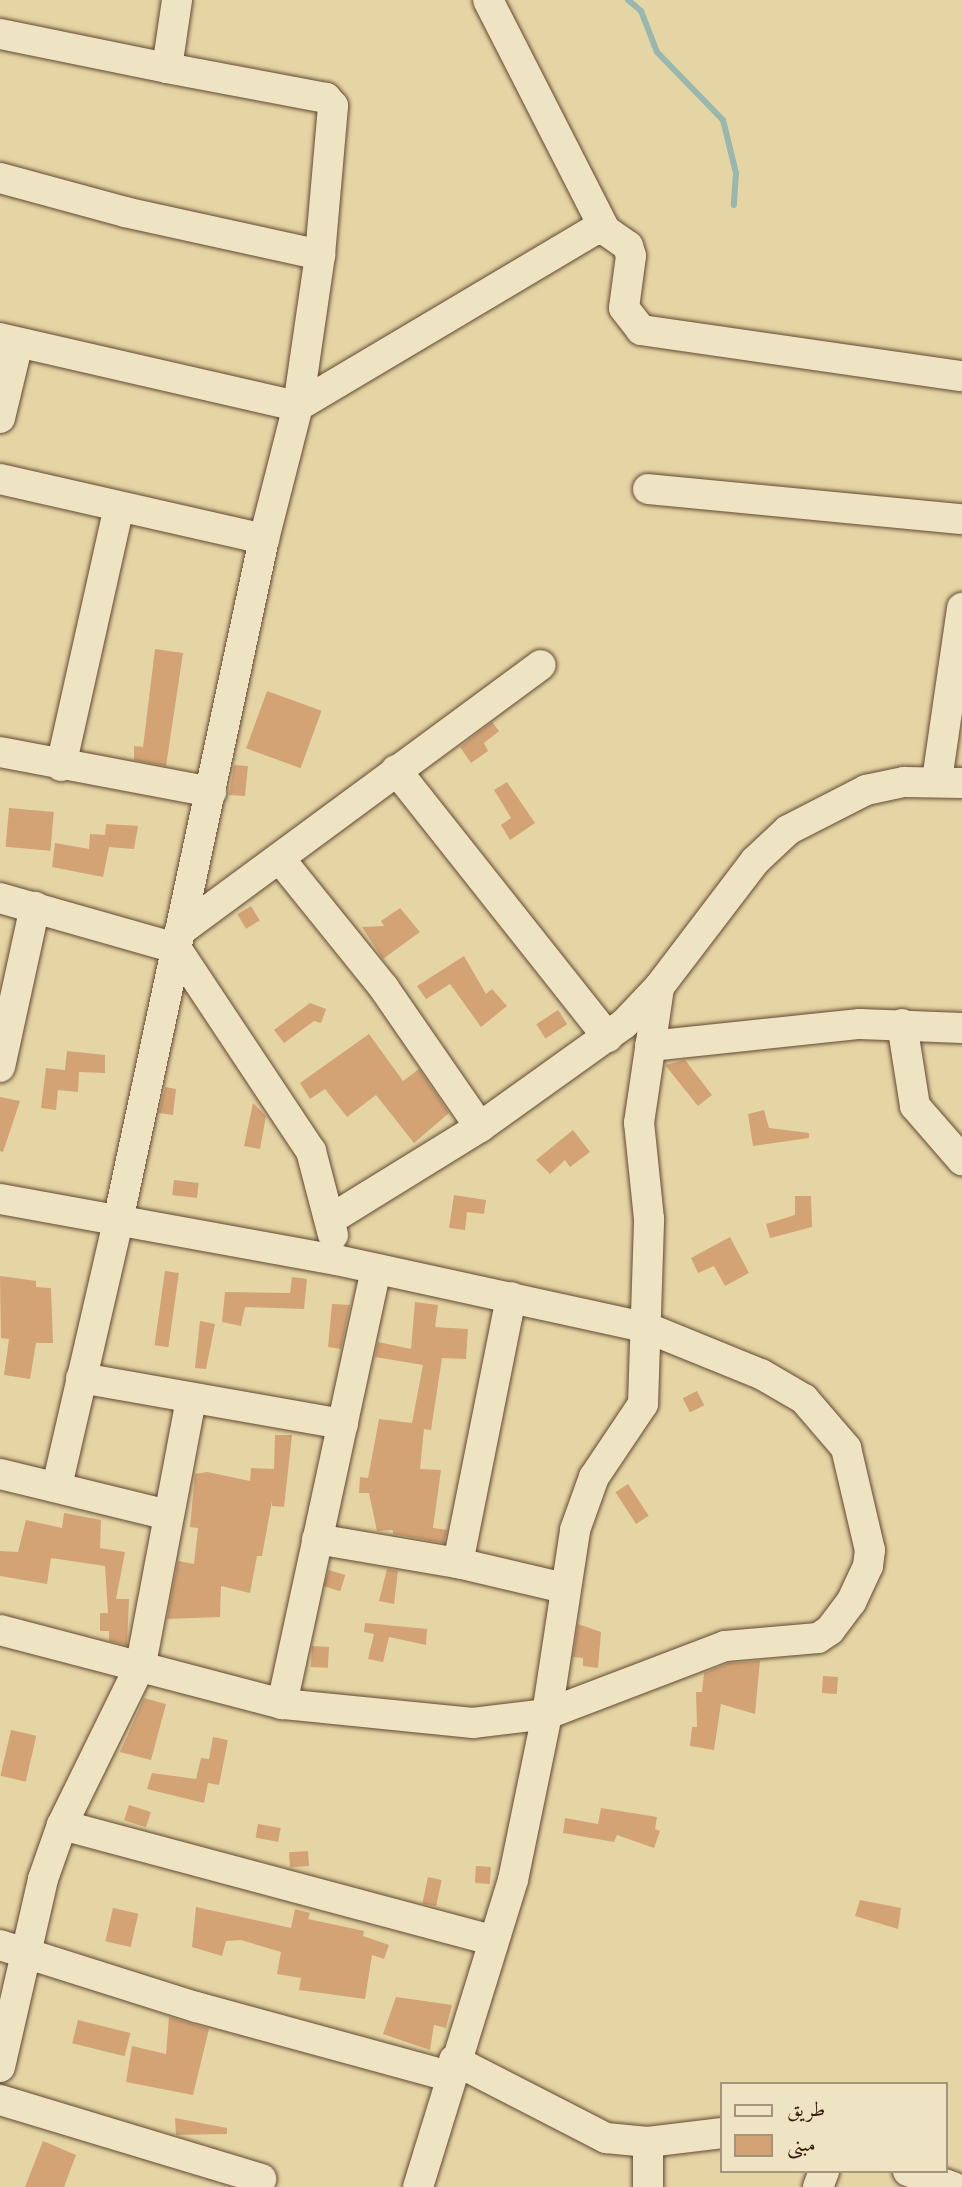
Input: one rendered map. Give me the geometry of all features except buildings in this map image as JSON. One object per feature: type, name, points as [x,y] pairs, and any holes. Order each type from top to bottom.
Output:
[{"type":"street","points":[[167,68],[177,0]]},
{"type":"street","points":[[488,0],[605,230],[628,246],[631,256],[624,308],[642,330],[962,376]]},
{"type":"street","points":[[0,34],[332,102],[320,255],[298,406],[264,540],[118,1221],[57,1486]]},
{"type":"street","points":[[0,178],[125,212],[320,255]]},
{"type":"street","points":[[0,418],[9,341],[298,406],[594,230],[605,230]]},
{"type":"street","points":[[0,479],[264,540]]},
{"type":"street","points":[[648,489],[962,519]]},
{"type":"street","points":[[61,766],[120,507]]},
{"type":"street","points":[[331,1219],[480,1126],[608,1037],[659,987],[755,861],[788,830],[866,790],[949,782],[962,608]]},
{"type":"street","points":[[178,939],[279,859],[541,664]]},
{"type":"street","points":[[0,752],[61,766],[211,792]]},
{"type":"street","points":[[397,770],[608,1037]]},
{"type":"street","points":[[279,859],[384,988],[480,1126]]},
{"type":"street","points":[[0,898],[178,939],[310,1151],[331,1219],[337,1259]]},
{"type":"street","points":[[0,1067],[5,1027],[35,907]]},
{"type":"street","points":[[418,2187],[523,1840],[547,1714],[575,1530],[594,1477],[643,1404],[649,1219],[639,1124],[659,987]]},
{"type":"street","points":[[650,1046],[819,1026],[902,1024],[962,1028]]},
{"type":"street","points":[[902,1024],[915,1105],[962,1160]]},
{"type":"street","points":[[0,1199],[337,1259],[645,1327],[761,1374],[804,1399],[832,1427],[846,1448],[869,1532],[868,1566],[852,1602],[831,1630],[818,1637],[704,1651],[547,1714],[473,1723],[282,1704],[141,1664],[0,1630]]},
{"type":"street","points":[[282,1704],[376,1269]]},
{"type":"street","points":[[458,1563],[511,1297]]},
{"type":"street","points":[[81,1378],[343,1424]]},
{"type":"street","points":[[0,2067],[13,1949],[62,1825],[141,1664],[191,1399]]},
{"type":"street","points":[[0,1474],[168,1515]]},
{"type":"street","points":[[317,1539],[458,1563],[565,1588]]},
{"type":"street","points":[[62,1825],[494,1941]]},
{"type":"street","points":[[13,1949],[196,2007],[452,2068],[606,2138],[648,2142],[720,2133]]},
{"type":"street","points":[[0,2101],[269,2184]]},
{"type":"street","points":[[648,2142],[648,2187]]},
{"type":"street","points":[[914,2173],[953,2187]]},
{"type":"waterway","points":[[628,0],[641,11],[657,52],[723,120],[736,173],[734,205]]}]
